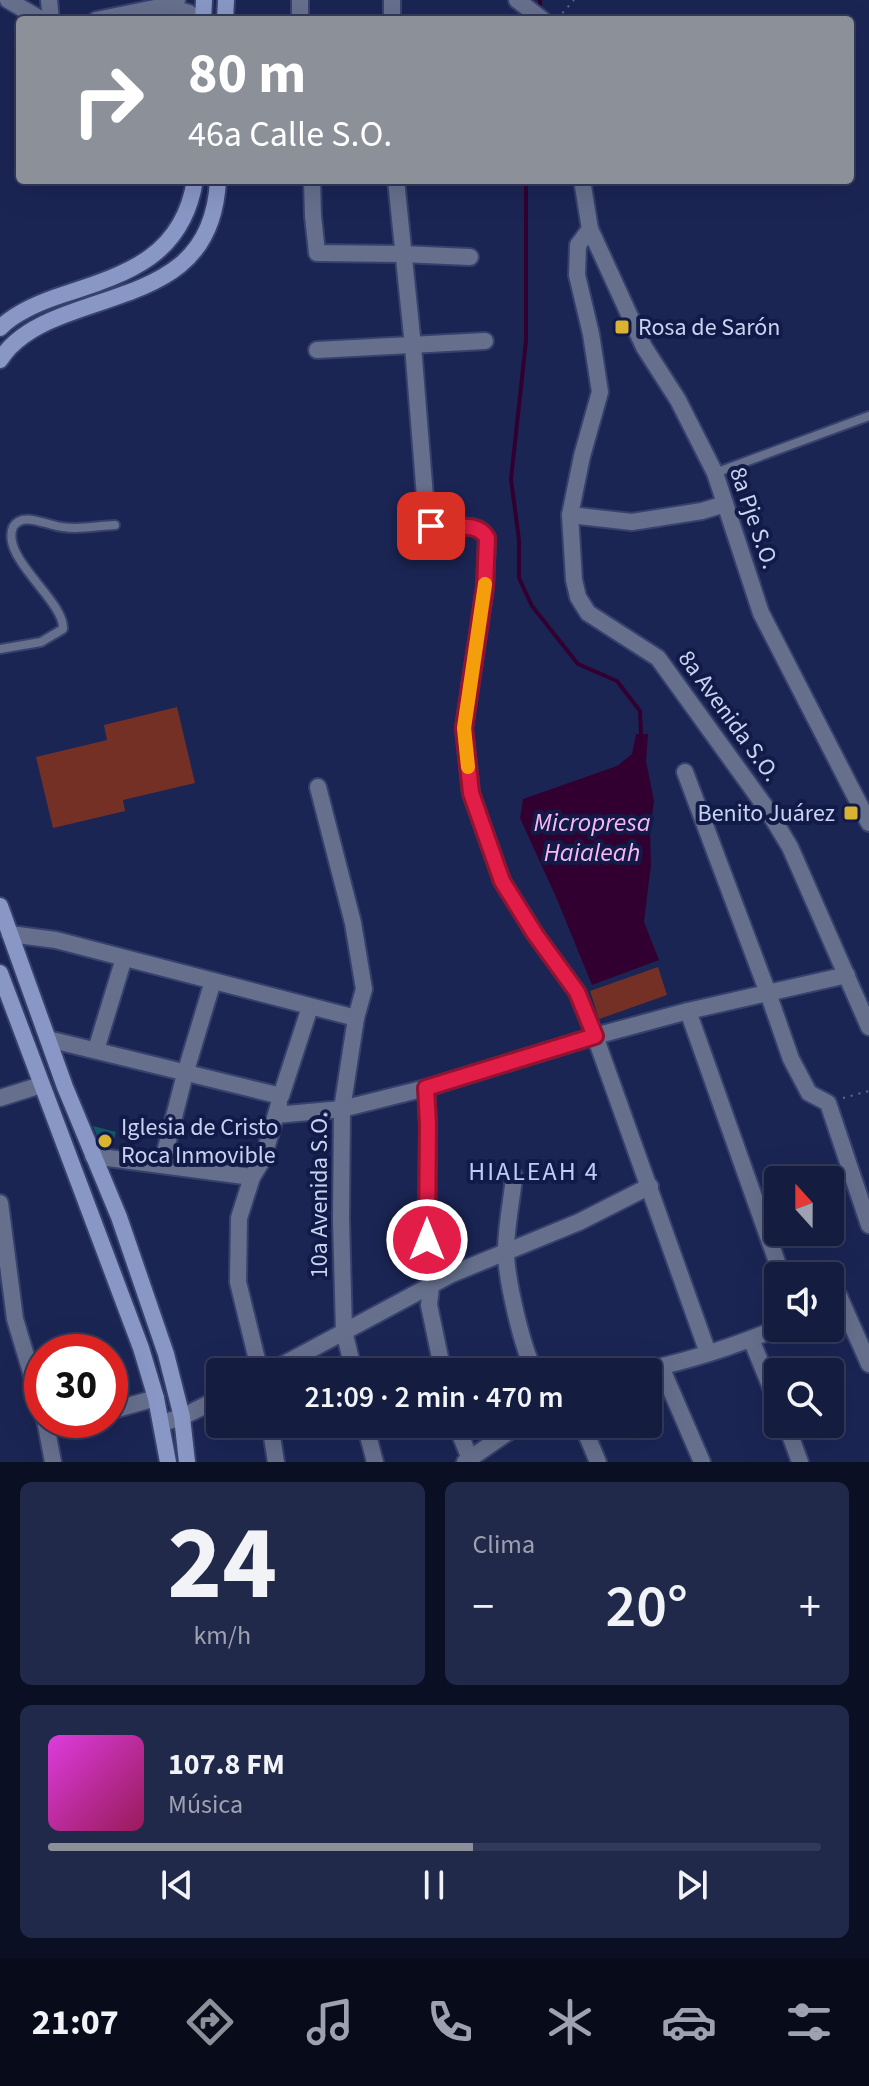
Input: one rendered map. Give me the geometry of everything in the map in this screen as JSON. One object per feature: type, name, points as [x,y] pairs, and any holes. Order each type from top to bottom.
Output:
[{"type":"main road","points":[[0,328],[41,302],[134,268],[167,244],[182,224],[192,202],[194,184]]},
{"type":"main road","points":[[0,360],[21,337],[45,323],[149,286],[174,271],[189,256],[211,222],[218,184]]},
{"type":"main road","points":[[0,906],[48,1039],[119,1217],[166,1354],[182,1417],[187,1462]]},
{"type":"main road","points":[[0,973],[132,1323],[156,1398],[168,1462]]},
{"type":"street","points":[[8,0],[35,16]]},
{"type":"street","points":[[517,0],[538,16]]},
{"type":"street","points":[[114,16],[171,3],[194,16]]},
{"type":"street","points":[[312,184],[317,253],[470,257]]},
{"type":"street","points":[[396,184],[427,522],[438,528],[479,529],[487,538],[485,587],[464,728],[471,793],[502,881],[577,992],[650,1186],[708,1353]]},
{"type":"street","name":"8a Avenida S.O.","points":[[583,184],[590,229],[578,245],[577,275],[600,392],[570,515],[578,597],[588,613],[658,658],[767,809],[790,847],[869,1027]]},
{"type":"street","name":"8a Pje S.O.","points":[[590,229],[644,347],[678,400],[715,473],[761,613],[869,823]]},
{"type":"street","points":[[317,350],[485,341]]},
{"type":"street","points":[[570,515],[632,522],[702,511],[725,504]]},
{"type":"street","points":[[685,772],[791,1059],[809,1093],[828,1103],[869,1225]]},
{"type":"street","name":"10a Avenida S.O.","points":[[318,787],[353,923],[364,989],[356,1018],[342,1109],[344,1331],[351,1358]]},
{"type":"street","points":[[10,934],[56,940],[356,1018]]},
{"type":"street","points":[[96,1050],[124,958]]},
{"type":"street","points":[[276,1115],[342,1109],[426,1088],[688,1011],[847,975]]},
{"type":"street","points":[[162,1164],[213,981]]},
{"type":"street","points":[[257,1358],[238,1282],[239,1218],[252,1177],[263,1159],[310,1007]]},
{"type":"street","points":[[688,1011],[777,1262]]},
{"type":"street","points":[[48,1039],[281,1096]]},
{"type":"street","points":[[0,1098],[41,1085]]},
{"type":"street","points":[[426,1088],[429,1305],[440,1358]]},
{"type":"street","points":[[93,1156],[252,1177]]},
{"type":"street","points":[[514,1176],[506,1251],[529,1358]]},
{"type":"street","points":[[295,1358],[452,1274],[579,1222],[650,1186]]},
{"type":"street","points":[[0,1203],[15,1319],[24,1349]]},
{"type":"street","points":[[844,1307],[869,1364]]},
{"type":"street","points":[[662,1367],[764,1334]]},
{"type":"street","points":[[751,1339],[764,1371]]},
{"type":"street","points":[[662,1369],[702,1462]]},
{"type":"street","points":[[128,1406],[156,1398]]},
{"type":"street","points":[[162,1423],[206,1405]]},
{"type":"street","points":[[49,1438],[53,1462]]},
{"type":"street","points":[[272,1438],[276,1462]]},
{"type":"street","points":[[369,1438],[375,1462]]},
{"type":"street","points":[[461,1438],[468,1461],[488,1456],[506,1438]]},
{"type":"street","points":[[588,1438],[598,1462]]},
{"type":"street","points":[[791,1438],[800,1462]]},
{"type":"lane","points":[[715,473],[869,416]]},
{"type":"lane","points":[[0,649],[41,642],[63,629],[64,623],[18,562],[11,547],[13,526],[32,518],[63,528],[115,525]]},
{"type":"path","points":[[560,16],[574,0]]},
{"type":"path","points":[[828,1103],[869,1091]]},
{"type":"shaded area","points":[[177,707],[195,783],[123,800],[125,811],[53,828],[36,757],[107,740],[104,725]]},
{"type":"shaded area","points":[[658,967],[667,995],[599,1019],[590,991]]},
{"type":"water","name":"Micropresa Haialeah","points":[[636,734],[648,734],[646,761],[654,801],[644,922],[659,960],[592,985],[520,818],[523,799],[617,766],[632,754]]},
{"type":"building","name":"Iglesia de Cristo Roca Inmovible","points":[[93,1126],[116,1132],[112,1147],[101,1146]]},
{"type":"waterway","points":[[540,0],[540,12]]},
{"type":"waterway","points":[[526,184],[526,341],[511,479],[519,540],[519,578],[532,606],[578,664],[617,681],[640,711],[641,734]]},
{"type":"slow traffic","points":[[468,767],[464,728],[485,584]]},
{"type":"place","name":"Rosa de Sarón","points":[[622,327]]},
{"type":"place","name":"Benito Juárez","points":[[851,813]]},
{"type":"place","name":"Iglesia de Cristo Roca Inmovible","points":[[105,1141]]},
{"type":"district","name":"HIALEAH 4","points":[[534,1171]]},
{"type":"route","points":[[427,1240],[426,1088],[595,1036],[577,992],[502,881],[471,793],[464,728],[485,587],[487,538],[479,529],[431,526]]}]
